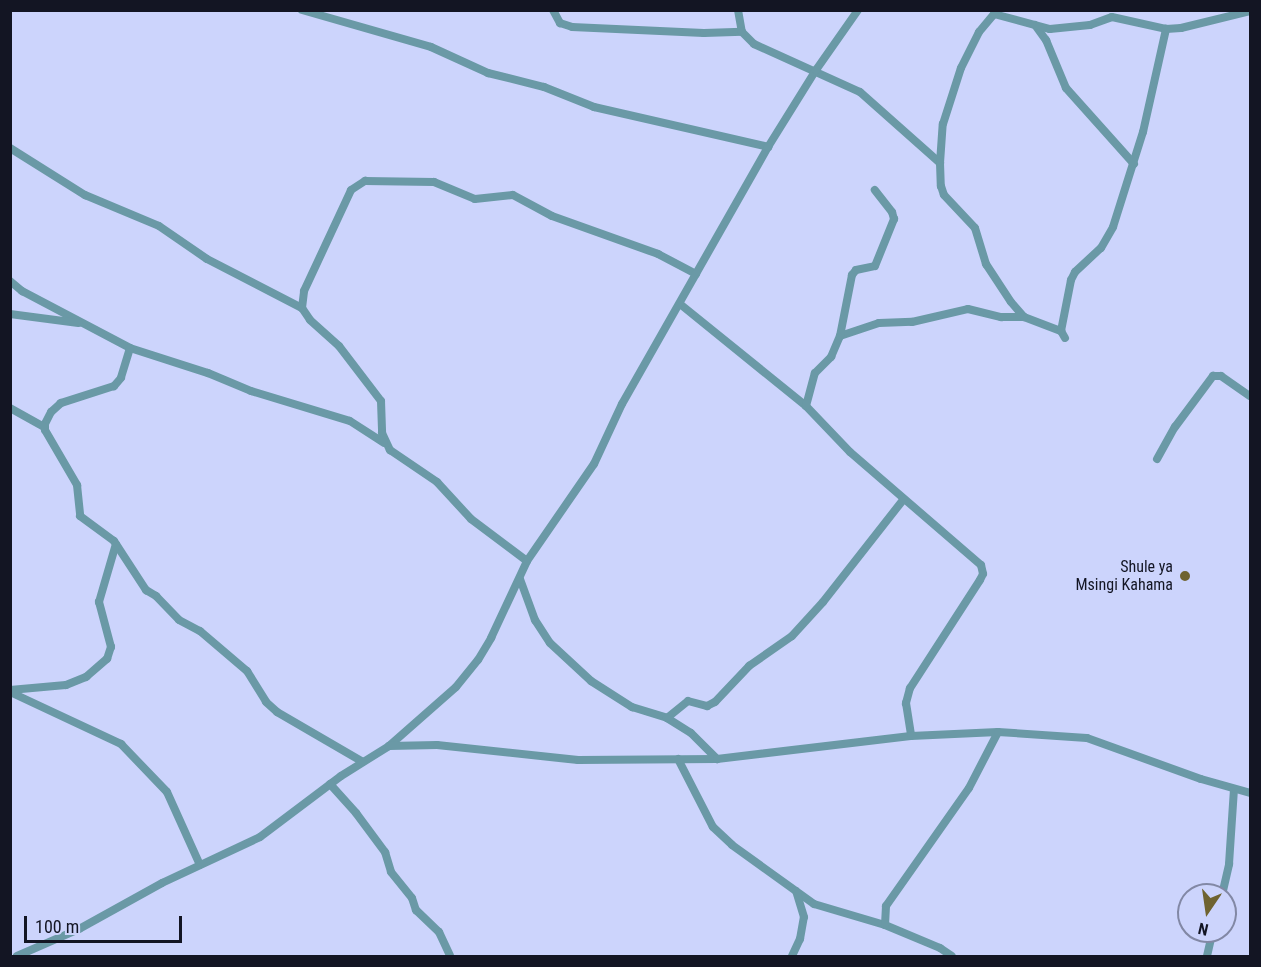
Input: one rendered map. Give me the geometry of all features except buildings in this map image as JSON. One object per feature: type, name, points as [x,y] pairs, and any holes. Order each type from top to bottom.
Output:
[{"type":"street","points":[[302,10],[431,47],[488,73],[544,87],[594,107],[768,147]]},
{"type":"street","points":[[554,10],[560,23],[572,27],[704,33],[742,32]]},
{"type":"street","points":[[738,10],[742,32],[754,44],[816,70],[860,92],[940,163]]},
{"type":"street","points":[[17,957],[79,929],[270,831],[330,784],[389,746],[468,674],[491,638],[527,561],[594,464],[622,404],[768,147],[816,70],[858,10]]},
{"type":"street","points":[[1166,29],[1134,164],[1108,238],[1075,272],[1071,280],[1063,335],[1024,317],[1011,302],[986,264],[975,228],[944,195],[941,186],[943,124],[961,68],[980,33],[991,16],[998,13],[1050,28],[1074,27],[1118,17],[1166,29],[1181,28],[1251,11]]},
{"type":"street","points":[[1035,25],[1046,40],[1066,88],[1134,164]]},
{"type":"street","points":[[10,148],[85,195],[159,226],[207,259],[302,308],[310,320],[339,346],[381,401],[384,443]]},
{"type":"street","points":[[302,308],[304,291],[351,190],[364,181],[434,182],[476,199],[513,195],[552,216],[658,254],[696,274]]},
{"type":"street","points":[[806,406],[815,373],[831,357],[840,336],[852,274],[856,270],[875,266],[894,219],[892,212],[875,190]]},
{"type":"street","points":[[10,281],[22,291],[130,348],[208,373],[251,391],[350,421],[384,443],[390,450],[444,489],[471,519],[527,561]]},
{"type":"street","points":[[680,304],[806,406],[840,442],[884,479],[903,501],[963,548],[983,570],[980,580],[910,688],[906,703],[911,736]]},
{"type":"street","points":[[840,336],[879,323],[912,322],[968,309],[1001,317],[1024,317]]},
{"type":"street","points":[[10,314],[87,324]]},
{"type":"street","points":[[44,427],[51,412],[61,403],[114,386],[121,378],[130,348]]},
{"type":"street","points":[[1157,459],[1175,427],[1213,376],[1221,376],[1251,396]]},
{"type":"street","points":[[10,408],[44,427],[77,485],[80,516],[116,544],[143,587],[179,620],[200,631],[240,665],[266,702],[277,712],[363,762]]},
{"type":"street","points":[[667,718],[688,701],[707,706],[715,702],[749,666],[792,636],[823,602],[903,501]]},
{"type":"street","points":[[10,691],[72,683],[87,677],[107,659],[111,647],[99,602],[116,544]]},
{"type":"street","points":[[520,579],[535,620],[550,643],[591,681],[623,701],[667,718],[691,733],[717,759]]},
{"type":"street","points":[[10,691],[121,744],[167,792],[200,865]]},
{"type":"street","points":[[885,925],[886,906],[969,788],[998,732]]},
{"type":"street","points":[[389,746],[437,745],[578,760],[717,759],[911,736],[998,732],[1087,738],[1251,793]]},
{"type":"street","points":[[678,759],[713,827],[732,845],[823,908],[885,925],[939,948],[952,957]]},
{"type":"street","points":[[330,784],[356,813],[385,852],[392,872],[412,898],[416,910],[439,932],[450,957]]},
{"type":"street","points":[[1225,883],[1229,864],[1234,789]]},
{"type":"street","points":[[792,957],[800,939],[804,917],[796,891]]},
{"type":"place","name":"Shule ya Msingi Kahama","points":[[1185,576]]}]
